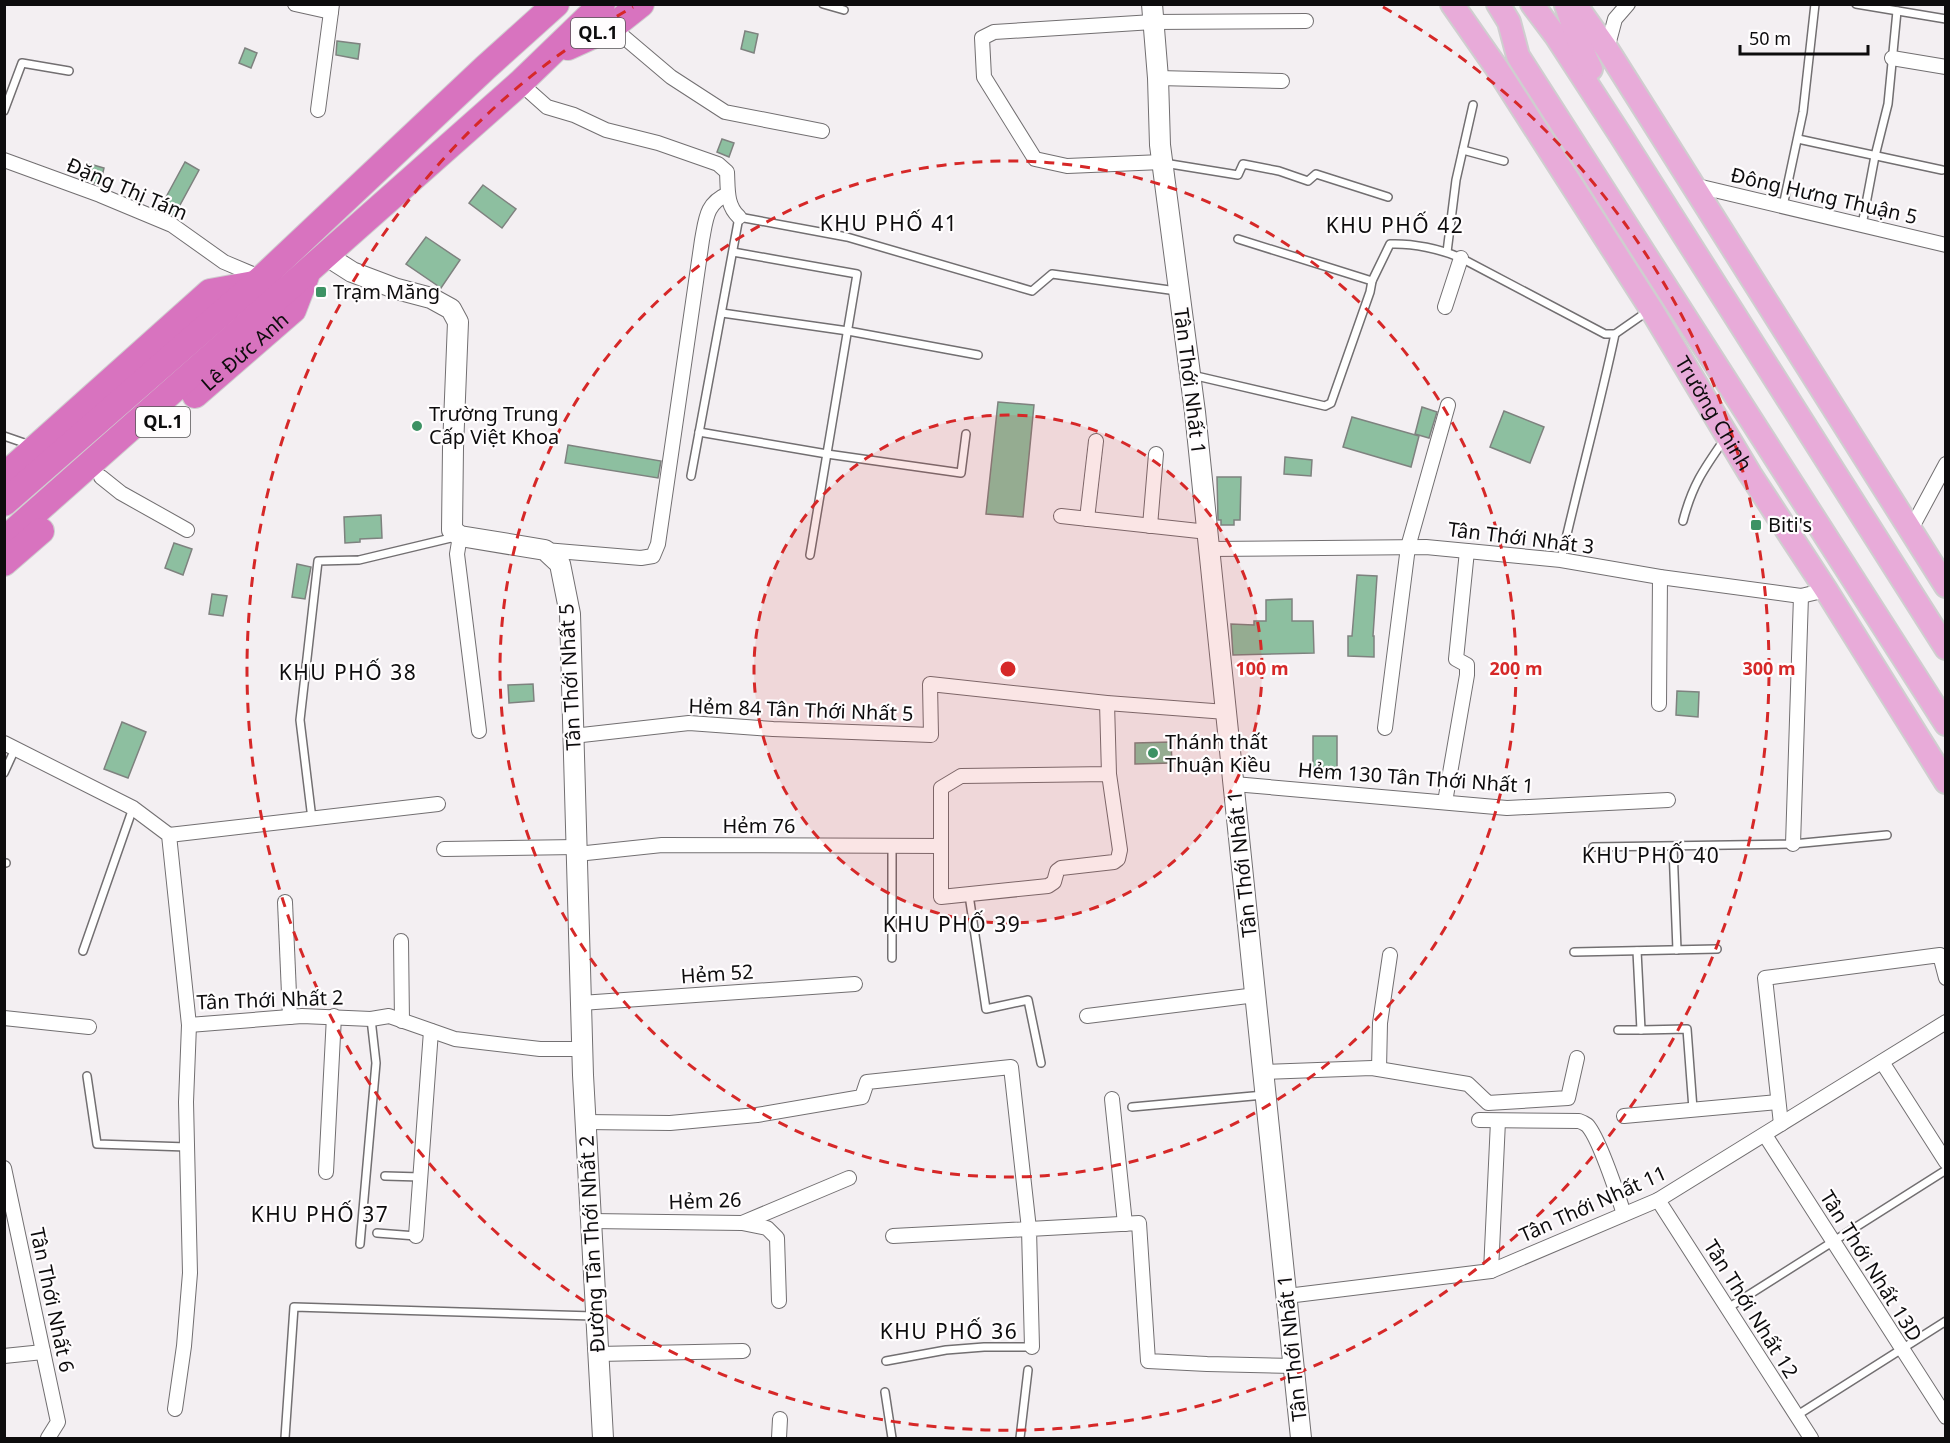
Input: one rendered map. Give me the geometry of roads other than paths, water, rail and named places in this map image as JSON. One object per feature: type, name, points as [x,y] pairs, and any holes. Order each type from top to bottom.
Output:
[{"type":"highway","name":"QL.1","points":[[4,503],[258,281],[538,15],[556,4]]},
{"type":"highway","name":"Lê Đức Anh","points":[[4,540],[327,256],[551,54],[607,16],[641,4]]},
{"type":"highway","name":"Lê Đức Anh","points":[[4,564],[294,310],[307,272]]},
{"type":"highway","points":[[4,476],[210,292],[258,281]]},
{"type":"main road","name":"Trường Chinh","points":[[1452,4],[1481,45],[1651,309],[1727,436],[1946,782]]},
{"type":"main road","points":[[1483,4],[1518,56]]},
{"type":"main road","name":"Trường Chinh","points":[[1498,4],[1509,22],[1518,56],[1544,98],[1946,724]]},
{"type":"main road","points":[[1532,4],[1556,36],[1621,136],[1946,648]]},
{"type":"main road","points":[[1539,4],[1556,36]]},
{"type":"main road","points":[[1566,4],[1579,43],[1621,136]]},
{"type":"main road","points":[[1575,4],[1607,49],[1946,586]]},
{"type":"main road","name":"Trường Chinh","points":[[1481,45],[1519,74],[1544,98]]},
{"type":"street","points":[[295,4],[331,8],[318,110]]},
{"type":"street","points":[[1607,49],[1615,19],[1628,4]]},
{"type":"street","points":[[1162,162],[1067,166],[1035,159],[984,77],[982,38],[994,32],[1153,13],[1306,21]]},
{"type":"street","name":"Tân Thới Nhất 1","points":[[1153,13],[1160,145],[1190,374],[1301,1438]]},
{"type":"street","points":[[607,16],[671,77],[725,112],[822,131]]},
{"type":"street","points":[[1892,58],[1946,68]]},
{"type":"street","points":[[1158,78],[1282,81]]},
{"type":"street","points":[[520,83],[547,106],[574,115],[606,130],[658,143],[718,164],[727,172],[728,194],[733,212],[739,218]]},
{"type":"street","name":"Đặng Thị Tám","points":[[4,160],[172,225],[224,262],[258,281]]},
{"type":"street","name":"Đông Hưng Thuận 5","points":[[1693,185],[1946,245]]},
{"type":"street","points":[[327,256],[352,272],[397,289],[431,298],[451,309],[458,322],[453,448],[453,530],[460,536],[545,550],[641,558],[653,556],[658,544],[708,212],[717,199],[728,194]]},
{"type":"street","points":[[1445,307],[1461,258]]},
{"type":"street","points":[[1385,728],[1408,547],[1448,405]]},
{"type":"street","points":[[1087,519],[1096,441]]},
{"type":"street","points":[[1150,526],[1156,453]]},
{"type":"street","points":[[1910,531],[1946,464]]},
{"type":"street","points":[[101,477],[122,493],[187,530]]},
{"type":"street","name":"Tân Thới Nhất 3","points":[[1061,516],[1150,526],[1208,540],[1426,547],[1561,560],[1660,577],[1801,596],[1826,590]]},
{"type":"street","points":[[460,536],[457,554],[479,731]]},
{"type":"street","name":"Tân Thới Nhất 5","points":[[545,550],[560,564],[570,614],[582,1049]]},
{"type":"street","points":[[1445,802],[1467,675],[1467,665],[1456,659],[1467,551]]},
{"type":"street","points":[[1659,704],[1660,577]]},
{"type":"street","points":[[1793,844],[1801,596]]},
{"type":"street","name":"Hẻm 84 Tân Thới Nhất 5","points":[[573,736],[689,723],[773,729],[931,735],[930,684],[1107,703],[1226,712]]},
{"type":"street","points":[[1107,703],[1109,774],[1120,850],[1118,859],[1114,862],[1061,868],[1057,871],[1054,882],[1048,886],[941,897],[941,788],[961,776],[1109,774]]},
{"type":"street","points":[[10,746],[133,808],[169,835],[438,804]]},
{"type":"street","name":"Hẻm 130 Tân Thới Nhất 1","points":[[1234,784],[1507,807],[1668,800]]},
{"type":"street","name":"Tân Thới Nhất 2","points":[[169,835],[189,1025],[290,1017],[334,1016],[371,1019],[389,1016],[455,1039],[540,1049],[582,1049]]},
{"type":"street","name":"Hẻm 76","points":[[444,849],[577,850],[662,845],[941,846]]},
{"type":"street","points":[[285,902],[290,1017]]},
{"type":"street","points":[[401,941],[402,1021]]},
{"type":"street","points":[[1781,1124],[1765,978],[1940,955],[1946,978]]},
{"type":"street","points":[[1379,1069],[1380,1023],[1390,956]]},
{"type":"street","name":"Hẻm 52","points":[[581,1003],[855,984]]},
{"type":"street","points":[[1087,1016],[1256,995]]},
{"type":"street","points":[[326,1172],[334,1016]]},
{"type":"street","points":[[4,1018],[89,1027]]},
{"type":"street","name":"Tân Thới Nhất 11","points":[[1287,1296],[1491,1271],[1658,1200],[1946,1022]]},
{"type":"street","points":[[175,1409],[184,1346],[190,1273],[186,1102],[189,1025]]},
{"type":"street","points":[[416,1236],[431,1031]]},
{"type":"street","name":"Đường Tân Thới Nhất 2","points":[[582,1049],[603,1438]]},
{"type":"street","points":[[1264,1072],[1372,1068],[1468,1084],[1488,1103],[1511,1102],[1568,1098],[1577,1058]]},
{"type":"street","points":[[1882,1062],[1946,1162]]},
{"type":"street","points":[[585,1122],[670,1123],[758,1115],[862,1098],[867,1082],[1011,1067],[1029,1228],[1032,1347]]},
{"type":"street","points":[[1112,1099],[1125,1224]]},
{"type":"street","points":[[1624,1116],[1778,1102]]},
{"type":"street","points":[[1479,1120],[1579,1121],[1584,1123],[1592,1133],[1624,1214]]},
{"type":"street","points":[[1491,1271],[1498,1121]]},
{"type":"street","name":"Tân Thới Nhất 13D","points":[[1765,1135],[1946,1417]]},
{"type":"street","name":"Tân Thới Nhất 6","points":[[4,1168],[58,1422],[48,1438]]},
{"type":"street","name":"Hẻm 26","points":[[591,1221],[742,1223],[849,1178]]},
{"type":"street","name":"Tân Thới Nhất 12","points":[[1658,1200],[1811,1438]]},
{"type":"street","points":[[742,1223],[767,1228],[777,1238],[779,1301]]},
{"type":"street","points":[[893,1236],[1139,1223],[1148,1361],[1294,1366]]},
{"type":"street","points":[[598,1354],[743,1351]]},
{"type":"street","points":[[4,1356],[43,1352]]},
{"type":"street","points":[[779,1438],[780,1419]]},
{"type":"lane","points":[[823,4],[844,10]]},
{"type":"lane","points":[[1783,207],[1803,112],[1815,4]]},
{"type":"lane","points":[[1856,4],[1946,19]]},
{"type":"lane","points":[[1862,225],[1888,104],[1898,10]]},
{"type":"lane","points":[[4,111],[22,63],[69,71]]},
{"type":"lane","points":[[1447,252],[1456,180],[1473,105]]},
{"type":"lane","points":[[1798,139],[1942,170]]},
{"type":"lane","points":[[1463,150],[1504,161]]},
{"type":"lane","points":[[1162,162],[1238,175],[1243,164],[1279,171],[1308,181],[1316,174],[1388,197]]},
{"type":"lane","points":[[691,476],[739,218],[847,237],[1032,291],[1052,274],[1178,292]]},
{"type":"lane","points":[[1238,239],[1372,281]]},
{"type":"lane","points":[[1190,374],[1325,406],[1331,403],[1372,281],[1390,244],[1447,252],[1605,334],[1615,334],[1651,309]]},
{"type":"lane","points":[[733,252],[857,274],[810,555]]},
{"type":"lane","points":[[722,313],[848,331],[978,355]]},
{"type":"lane","points":[[1561,560],[1615,334]]},
{"type":"lane","points":[[699,432],[827,454],[961,473],[966,434]]},
{"type":"lane","points":[[4,436],[37,447]]},
{"type":"lane","points":[[1683,521],[1689,499],[1700,474],[1727,436]]},
{"type":"lane","points":[[312,819],[300,720],[318,561],[359,560],[460,536]]},
{"type":"lane","points":[[4,773],[10,746]]},
{"type":"lane","points":[[83,951],[133,808]]},
{"type":"lane","points":[[1593,847],[1793,844],[1887,835]]},
{"type":"lane","points":[[892,846],[892,958]]},
{"type":"lane","points":[[1673,847],[1677,950]]},
{"type":"lane","points":[[969,895],[986,1009],[1028,999],[1041,1063]]},
{"type":"lane","points":[[1574,952],[1717,949]]},
{"type":"lane","points":[[1637,951],[1641,1030]]},
{"type":"lane","points":[[360,1244],[376,1063],[371,1019]]},
{"type":"lane","points":[[1618,1030],[1687,1029],[1693,1109]]},
{"type":"lane","points":[[87,1076],[97,1143],[187,1148]]},
{"type":"lane","points":[[1132,1107],[1266,1095]]},
{"type":"lane","points":[[1728,1308],[1946,1170]]},
{"type":"lane","points":[[385,1176],[421,1177]]},
{"type":"lane","points":[[377,1233],[416,1236]]},
{"type":"lane","points":[[285,1438],[294,1307],[596,1316]]},
{"type":"lane","points":[[1796,1416],[1946,1321]]},
{"type":"lane","points":[[886,1361],[946,1350],[1032,1347]]},
{"type":"lane","points":[[1020,1438],[1028,1370]]},
{"type":"lane","points":[[885,1392],[892,1438]]},
{"type":"place","name":"Trạm Măng","points":[[321,292]]},
{"type":"place","name":"Trường Trung Cấp Việt Khoa","points":[[417,426]]},
{"type":"place","name":"Biti's","points":[[1756,525]]},
{"type":"place","name":"Thánh thất Thuận Kiều","points":[[1153,753]]},
{"type":"district","name":"KHU PHỐ 41","points":[[889,224]]},
{"type":"district","name":"KHU PHỐ 42","points":[[1395,226]]},
{"type":"district","name":"KHU PHỐ 38","points":[[348,673]]},
{"type":"district","name":"KHU PHỐ 40","points":[[1651,856]]},
{"type":"district","name":"KHU PHỐ 39","points":[[952,925]]},
{"type":"district","name":"KHU PHỐ 37","points":[[320,1215]]},
{"type":"district","name":"KHU PHỐ 36","points":[[949,1332]]}]
